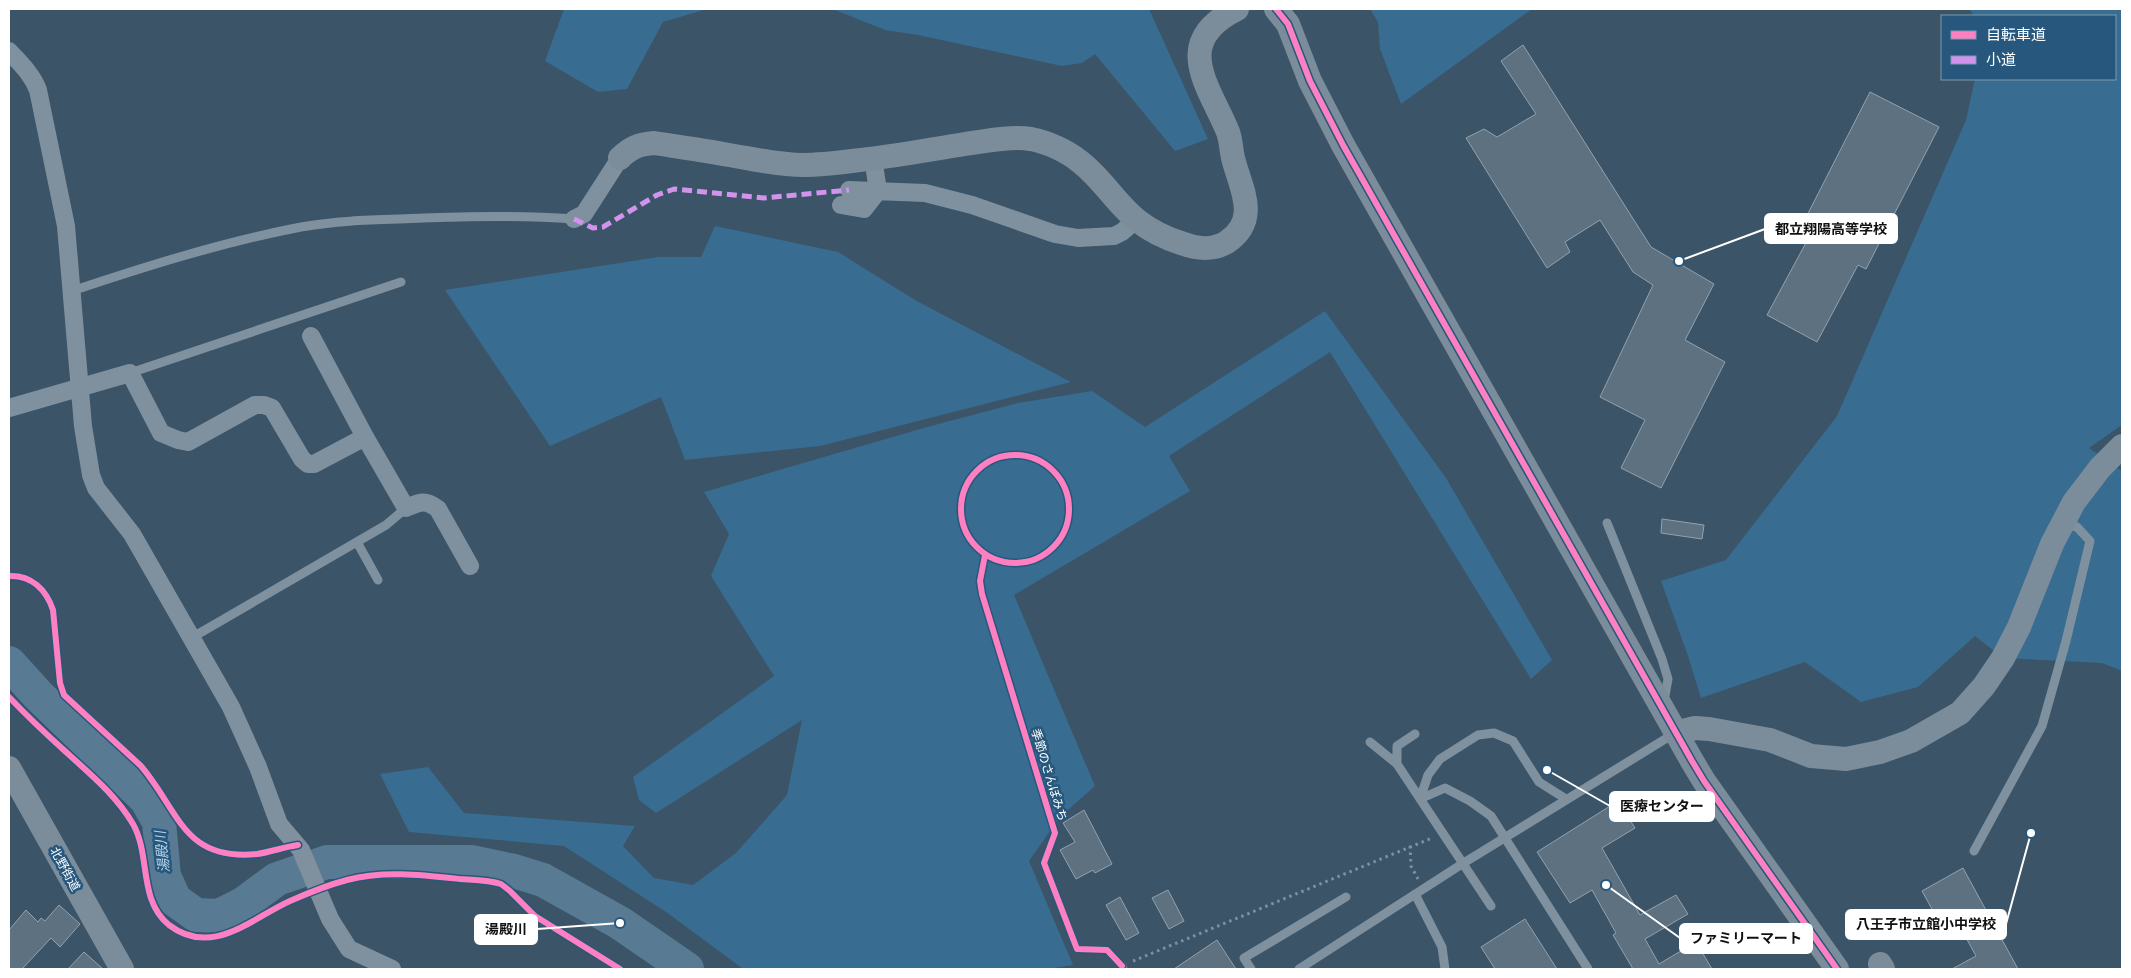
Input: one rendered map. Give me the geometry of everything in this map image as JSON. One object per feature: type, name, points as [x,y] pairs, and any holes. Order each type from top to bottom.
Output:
[{"type":"street","points":[[574,219],[584,214],[620,158],[628,150],[642,144],[654,143],[755,160],[801,165],[873,158],[1000,139],[1031,139],[1056,148],[1079,160],[1136,220],[1161,236],[1190,246],[1211,249],[1228,241],[1242,226],[1247,210],[1245,194],[1233,158],[1229,134],[1202,78],[1199,62],[1200,48],[1205,33],[1216,21],[1237,9]]},
{"type":"street","points":[[1276,9],[1288,24],[1310,81],[1343,145],[1675,733],[1704,781],[1837,969]]},
{"type":"street","points":[[9,51],[26,70],[38,90],[66,226],[88,464],[96,488],[132,534],[193,637],[235,716],[258,767],[279,824],[301,850],[330,919],[350,949],[392,969]]},
{"type":"street","points":[[873,158],[878,191]]},
{"type":"street","points":[[845,198],[878,191],[925,193],[972,205],[1055,234],[1078,238],[1114,236],[1136,220]]},
{"type":"street","points":[[311,336],[365,437],[406,508],[421,501],[429,503],[438,509],[470,566]]},
{"type":"street","points":[[9,408],[130,373],[161,433],[178,440],[188,442],[255,405],[264,405],[272,408],[302,459],[308,464],[314,464],[365,437]]},
{"type":"street","points":[[1675,733],[1695,728],[1709,728],[1770,740],[1810,756],[1846,759],[1880,752],[1911,740],[1960,713],[1994,672],[2019,627],[2062,524],[2090,481],[2122,446]]},
{"type":"street","name":"北野街道","points":[[9,768],[122,969]]},
{"type":"lane","points":[[72,291],[174,258],[302,227],[333,222],[453,216],[537,216],[574,219]]},
{"type":"lane","points":[[130,373],[401,282]]},
{"type":"lane","points":[[193,637],[386,526],[406,508]]},
{"type":"lane","points":[[1608,523],[1662,659],[1668,679],[1662,709]]},
{"type":"lane","points":[[1974,851],[2042,726],[2066,641],[2090,541],[2077,527],[2062,524]]},
{"type":"lane","points":[[357,542],[378,580]]},
{"type":"lane","points":[[1420,799],[1428,775],[1440,759],[1478,735],[1494,733],[1512,741],[1538,782],[1566,798]]},
{"type":"lane","points":[[1299,969],[1566,798],[1675,733]]},
{"type":"lane","points":[[1397,764],[1397,746],[1415,734]]},
{"type":"lane","points":[[1370,742],[1397,764],[1491,906]]},
{"type":"lane","points":[[1420,799],[1445,788],[1470,801],[1492,816],[1588,969]]},
{"type":"lane","points":[[1415,894],[1442,947],[1445,969]]},
{"type":"lane","points":[[1251,969],[1244,958],[1346,897]]},
{"type":"path","points":[[1011,455],[1030,457],[1045,464],[1059,477],[1067,494],[1070,513],[1065,532],[1054,547],[1039,559],[1021,564],[1002,563],[985,555],[971,542],[962,525],[960,506],[964,488],[977,470],[993,459],[1011,455]]},
{"type":"path","points":[[1123,968],[1442,834]]},
{"type":"path","points":[[1410,846],[1411,866],[1419,882]]},
{"type":"shaded area","points":[[564,9],[707,9],[663,22],[627,89],[598,92],[545,61]]},
{"type":"shaded area","points":[[821,9],[1149,9],[1208,139],[1175,151],[1095,54],[1082,63],[1062,66],[918,35],[885,30],[835,10]]},
{"type":"shaded area","points":[[1370,9],[1532,9],[1401,104],[1380,49],[1378,22]]},
{"type":"shaded area","points":[[1970,9],[2122,9],[2122,425],[2089,448],[2122,471],[2122,671],[2102,663],[2003,658],[1975,636],[1918,687],[1861,702],[1805,662],[1701,698],[1661,581],[1726,560],[1837,416],[1966,120],[1975,80],[2116,80],[2116,15],[1973,15]]},
{"type":"shaded area","points":[[715,226],[838,252],[915,300],[1071,382],[820,446],[685,460],[661,397],[550,446],[445,290],[658,257],[701,257]]},
{"type":"shaded area","points":[[1325,311],[1446,478],[1552,660],[1531,679],[1330,352],[1169,456],[1190,491],[1014,595],[1095,786],[1060,817],[1029,861],[1073,965],[1048,969],[743,969],[669,914],[564,846],[409,832],[380,774],[428,767],[464,813],[635,826],[623,846],[654,878],[693,885],[736,853],[787,795],[802,720],[656,813],[639,800],[633,777],[774,676],[711,576],[729,534],[704,492],[927,427],[1018,403],[1092,391],[1145,427]]},
{"type":"building","points":[[1523,45],[1651,247],[1714,284],[1685,340],[1725,362],[1661,488],[1621,468],[1645,420],[1600,397],[1653,285],[1633,272],[1600,220],[1565,242],[1570,252],[1547,268],[1466,138],[1484,129],[1497,137],[1536,114],[1501,61]]},
{"type":"building","points":[[1870,92],[1939,127],[1866,269],[1858,265],[1817,342],[1767,315],[1808,239],[1798,233]]},
{"type":"building","points":[[1662,519],[1704,525],[1702,539],[1661,533]]},
{"type":"building","points":[[1618,801],[1635,828],[1602,848],[1640,915],[1676,895],[1688,914],[1645,939],[1659,964],[1696,942],[1712,969],[1633,969],[1613,935],[1616,933],[1592,890],[1570,903],[1537,852]]},
{"type":"building","points":[[1084,810],[1112,864],[1095,873],[1093,870],[1076,879],[1060,850],[1075,842],[1063,823]]},
{"type":"building","points":[[1963,868],[2018,969],[1952,969],[1976,956],[1958,923],[1954,925],[1953,923],[1943,929],[1922,891]]},
{"type":"building","points":[[1168,890],[1184,921],[1169,929],[1152,898]]},
{"type":"building","points":[[1120,897],[1139,933],[1126,940],[1106,905]]},
{"type":"building","points":[[59,905],[80,924],[60,947],[51,938],[22,969],[9,969],[9,930],[26,910],[38,922],[41,918],[45,921]]},
{"type":"building","points":[[1525,919],[1557,969],[1495,969],[1481,947]]},
{"type":"building","points":[[1217,940],[1236,969],[1174,969]]},
{"type":"building","points":[[84,952],[103,969],[68,969]]},
{"type":"waterway","name":"湯殿川","points":[[9,663],[38,695],[146,799],[159,822],[164,876],[175,900],[196,915],[219,916],[243,904],[277,879],[327,862],[471,862],[514,871],[543,880],[620,923],[687,969]]},
{"type":"marked path","points":[[574,219],[593,228],[603,227],[657,195],[674,189],[764,198],[849,190]]},
{"type":"cycle path","points":[[1276,9],[1288,24],[1310,81],[1343,145],[1692,761],[1704,781],[1837,969]]},
{"type":"cycle path","points":[[1015,455],[1036,459],[1053,471],[1065,488],[1069,509],[1065,530],[1053,547],[1036,559],[1015,563],[994,559],[977,547],[965,530],[961,509],[965,488],[977,471],[994,459],[1015,455]]},
{"type":"cycle path","name":"季節のさんぽみち","points":[[985,555],[980,581],[982,594],[1055,833],[1044,863],[1077,949],[1107,950],[1122,966]]},
{"type":"cycle path","points":[[9,576],[17,576],[31,581],[42,590],[50,602],[53,610],[60,683],[64,695],[141,766],[186,830],[198,841],[213,850],[232,854],[257,854],[298,845]]},
{"type":"cycle path","points":[[9,697],[102,785],[126,813],[133,824],[142,850],[153,903],[159,915],[169,925],[185,934],[201,938],[231,932],[290,901],[318,889],[347,880],[389,874],[432,876],[501,884],[535,916],[620,969]]},
{"type":"place","name":"都立翔陽高等学校","points":[[1679,261]]},
{"type":"place","name":"医療センター","points":[[1547,770]]},
{"type":"place","name":"八王子市立館小中学校","points":[[2031,833]]},
{"type":"place","name":"ファミリーマート","points":[[1606,885]]},
{"type":"place","name":"湯殿川","points":[[620,923]]}]
